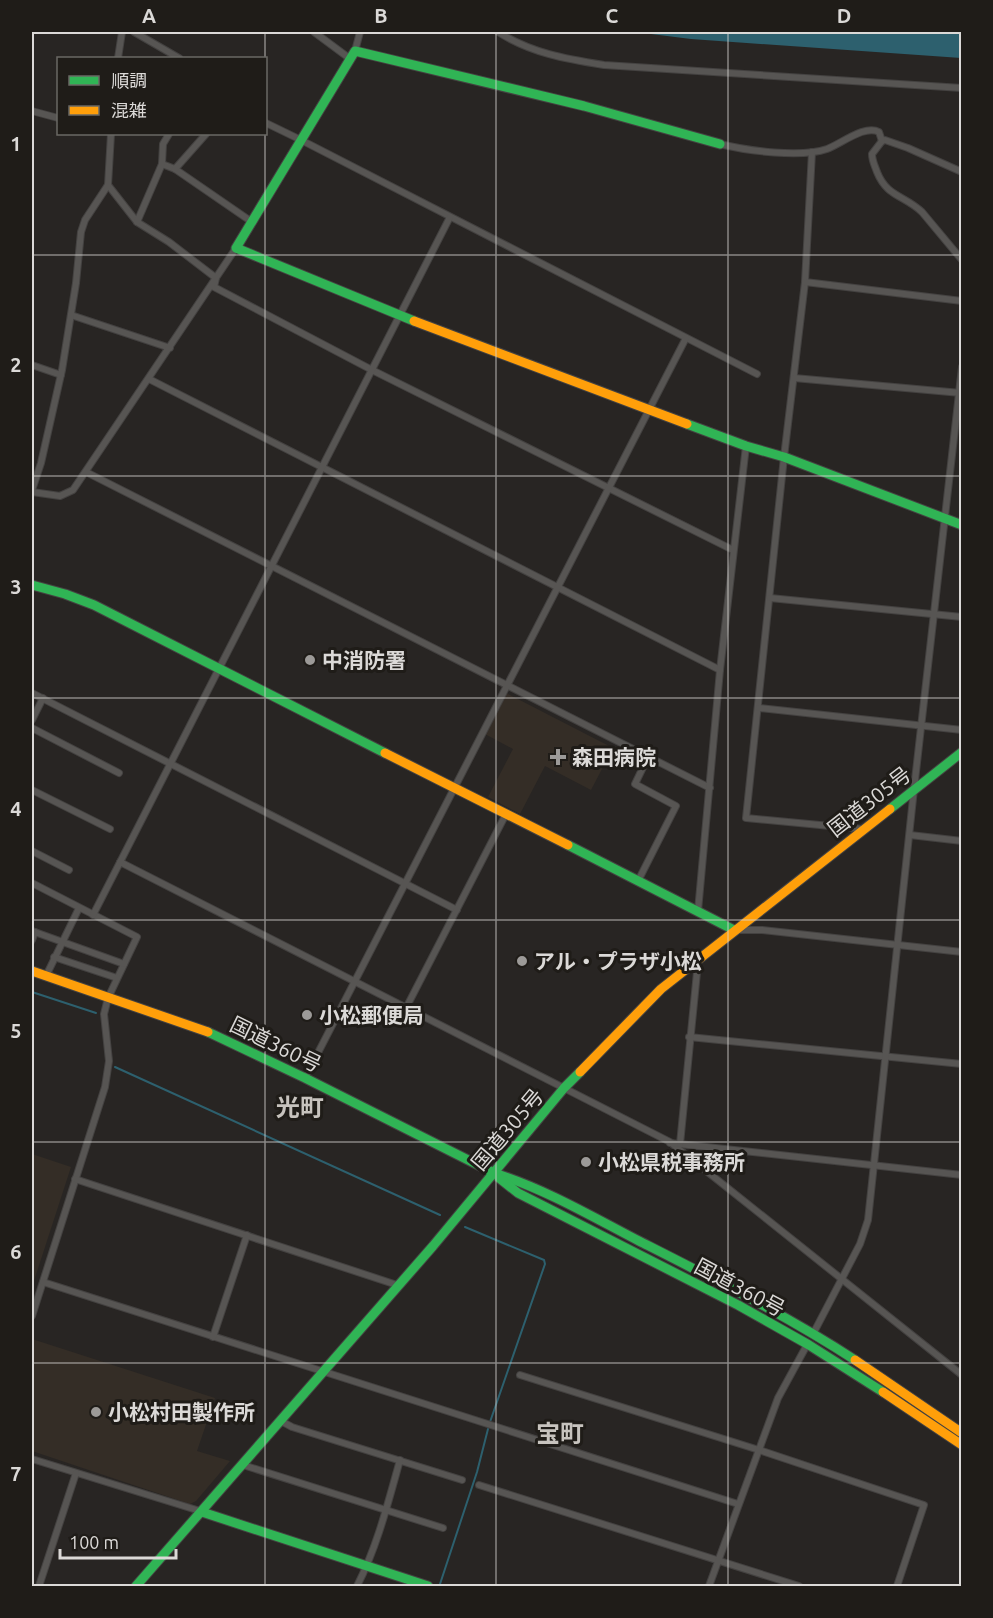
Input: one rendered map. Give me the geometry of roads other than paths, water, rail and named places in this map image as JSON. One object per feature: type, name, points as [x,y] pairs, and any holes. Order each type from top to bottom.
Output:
[{"type":"main road","points":[[720,144],[630,117],[502,84],[352,54],[236,248],[400,315],[649,410],[746,446],[784,457],[962,525]]},
{"type":"main road","points":[[32,585],[94,605],[734,930]]},
{"type":"main road","name":"国道305号","points":[[136,1587],[494,1173],[564,1088],[661,989],[962,752]]},
{"type":"main road","name":"国道360号","points":[[32,971],[216,1035],[494,1173],[525,1183],[737,1291],[813,1334],[861,1363],[962,1433]]},
{"type":"main road","name":"国道360号","points":[[494,1173],[518,1193],[808,1344],[962,1445]]},
{"type":"main road","points":[[202,1512],[428,1587]]},
{"type":"street","points":[[118,57],[122,32]]},
{"type":"street","points":[[134,32],[177,57]]},
{"type":"street","points":[[314,32],[352,54],[360,32]]},
{"type":"street","points":[[498,32],[534,51],[604,65],[962,88]]},
{"type":"street","points":[[32,111],[57,118]]},
{"type":"street","points":[[267,123],[757,374]]},
{"type":"street","points":[[720,144],[756,151],[812,152],[827,149],[862,132],[873,130],[879,132],[882,141]]},
{"type":"street","points":[[111,135],[108,185],[83,226],[61,375],[41,463],[32,491],[60,496],[73,490],[236,248]]},
{"type":"street","points":[[137,222],[162,164],[163,144],[168,135]]},
{"type":"street","points":[[175,169],[205,135]]},
{"type":"street","points":[[882,141],[908,148],[962,171]]},
{"type":"street","points":[[882,141],[872,154],[872,159],[885,188],[922,212],[962,260]]},
{"type":"street","points":[[812,152],[805,282],[746,818],[863,830]]},
{"type":"street","points":[[162,164],[175,169],[252,222]]},
{"type":"street","points":[[108,185],[137,222],[169,242],[216,278]]},
{"type":"street","points":[[93,915],[450,217]]},
{"type":"street","points":[[216,278],[214,286],[372,370],[608,490],[733,550]]},
{"type":"street","points":[[805,282],[962,301]]},
{"type":"street","points":[[71,315],[170,348]]},
{"type":"street","points":[[305,1078],[686,338]]},
{"type":"street","points":[[32,365],[61,375]]},
{"type":"street","points":[[709,1587],[778,1398],[842,1281],[865,1233],[868,1220],[962,367]]},
{"type":"street","points":[[794,378],[960,393]]},
{"type":"street","points":[[149,379],[720,670]]},
{"type":"street","points":[[698,911],[720,670],[746,446]]},
{"type":"street","points":[[86,472],[271,568],[710,788]]},
{"type":"street","points":[[770,598],[890,612],[962,617]]},
{"type":"street","points":[[32,693],[457,909]]},
{"type":"street","points":[[32,720],[42,698]]},
{"type":"street","points":[[759,708],[962,730]]},
{"type":"street","points":[[32,728],[119,773]]},
{"type":"street","points":[[638,881],[676,806],[635,784],[648,757]]},
{"type":"street","points":[[32,790],[110,830]]},
{"type":"street","points":[[406,1008],[506,814]]},
{"type":"street","points":[[910,835],[962,841]]},
{"type":"street","points":[[32,851],[69,870]]},
{"type":"street","points":[[120,862],[670,1142],[962,1375]]},
{"type":"street","points":[[32,883],[137,937],[108,998],[104,1014],[108,1072],[32,1316]]},
{"type":"street","points":[[46,976],[79,908]]},
{"type":"street","points":[[734,930],[762,930],[962,952]]},
{"type":"street","points":[[32,940],[33,931],[124,964]]},
{"type":"street","points":[[54,957],[117,978]]},
{"type":"street","points":[[680,1144],[698,960]]},
{"type":"street","points":[[689,1037],[962,1064]]},
{"type":"street","points":[[670,1142],[962,1175]]},
{"type":"street","points":[[75,1179],[397,1285]]},
{"type":"street","points":[[213,1337],[247,1235]]},
{"type":"street","points":[[43,1282],[738,1504]]},
{"type":"street","points":[[520,1375],[759,1450],[924,1505],[897,1587]]},
{"type":"street","points":[[281,1421],[462,1480]]},
{"type":"street","points":[[32,1459],[202,1512]]},
{"type":"street","points":[[357,1587],[367,1567],[400,1460]]},
{"type":"street","points":[[243,1465],[443,1528]]},
{"type":"street","points":[[39,1587],[76,1473]]},
{"type":"street","points":[[479,1485],[798,1587]]},
{"type":"water","points":[[635,32],[961,32],[961,58],[691,39]]},
{"type":"waterway","points":[[32,992],[96,1013]]},
{"type":"waterway","points":[[115,1067],[440,1215]]},
{"type":"waterway","points":[[465,1227],[544,1260],[545,1264],[490,1422]]},
{"type":"waterway","points":[[440,1584],[477,1472],[488,1429]]},
{"type":"place","name":"中消防署","points":[[310,660]]},
{"type":"place","name":"森田病院","points":[[558,757]]},
{"type":"place","name":"アル・プラザ小松","points":[[522,961]]},
{"type":"place","name":"小松郵便局","points":[[307,1015]]},
{"type":"place","name":"小松県税事務所","points":[[586,1162]]},
{"type":"place","name":"小松村田製作所","points":[[96,1412]]},
{"type":"district","name":"光町","points":[[300,1107]]},
{"type":"district","name":"宝町","points":[[560,1433]]}]
